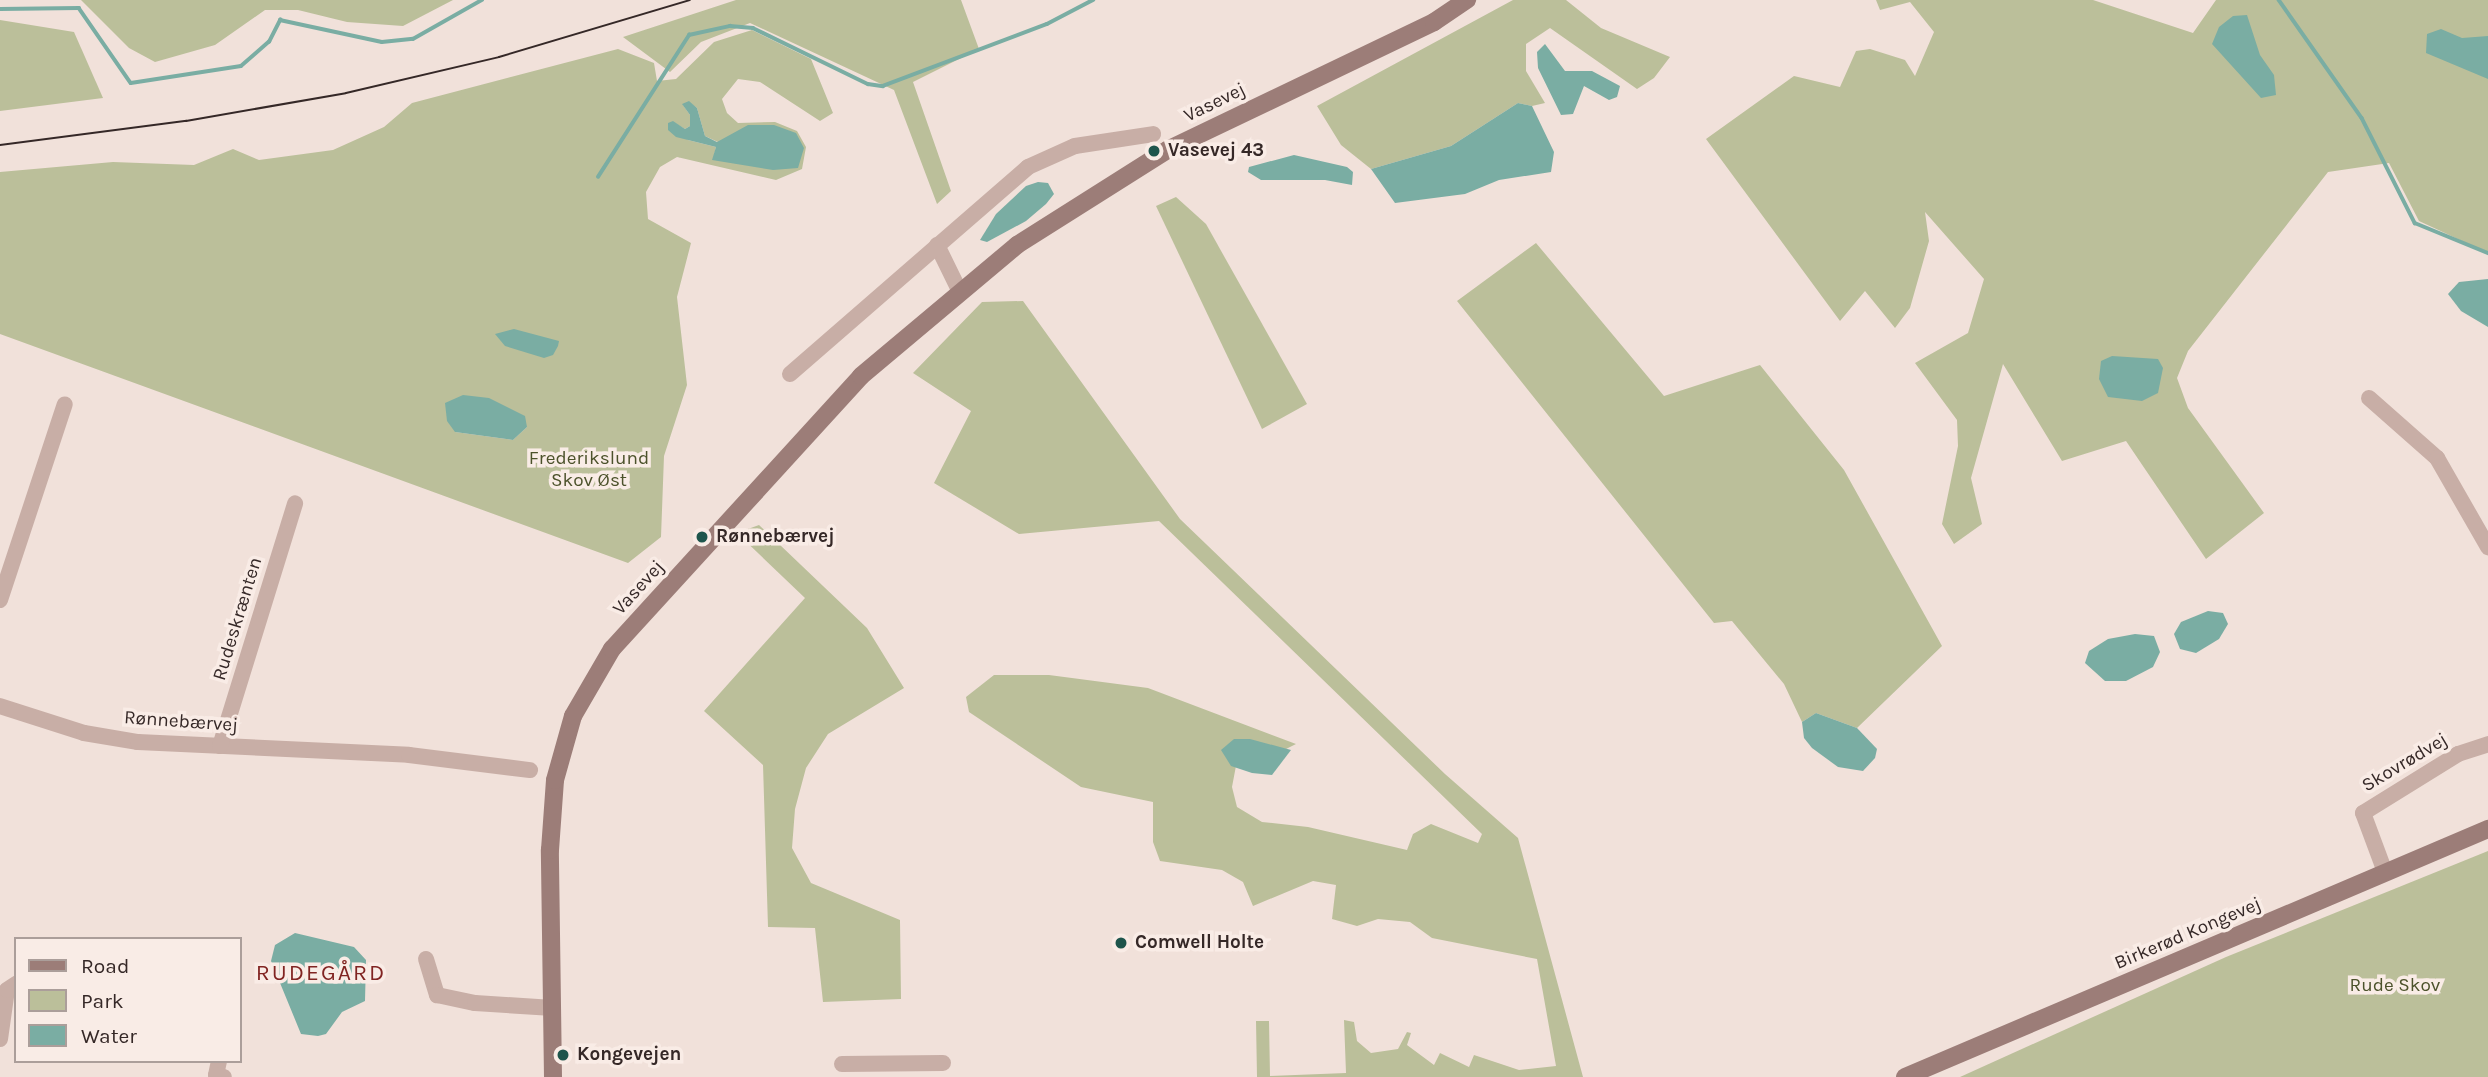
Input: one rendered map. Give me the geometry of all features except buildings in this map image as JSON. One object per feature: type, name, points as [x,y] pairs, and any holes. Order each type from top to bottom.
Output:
[{"type":"street","name":"Vasevej","points":[[553,1077],[550,849],[555,780],[572,716],[594,673],[797,443],[861,376],[959,290],[1057,217],[1167,150],[1434,22],[1467,0]]},
{"type":"street","points":[[790,374],[996,192],[1052,153],[1153,135]]},
{"type":"street","points":[[937,245],[959,290]]},
{"type":"street","points":[[2369,398],[2437,458],[2488,547]]},
{"type":"street","points":[[0,600],[65,404]]},
{"type":"street","name":"Rudeskrænten","points":[[220,746],[295,503]]},
{"type":"street","name":"Rønnebærvej","points":[[0,706],[84,733],[220,746],[409,755],[530,770]]},
{"type":"street","name":"Skovrødvej","points":[[2385,872],[2363,813],[2458,754],[2488,744]]},
{"type":"street","name":"Birkerød Kongevej","points":[[1905,1077],[2488,829]]},
{"type":"street","points":[[426,959],[437,995],[475,1003],[553,1008]]},
{"type":"street","points":[[0,1039],[7,990],[14,985]]},
{"type":"street","points":[[219,1063],[216,1074],[224,1077]]},
{"type":"street","points":[[842,1064],[905,1070],[943,1063]]},
{"type":"green space","points":[[81,0],[453,0],[403,26],[347,22],[298,10],[265,10],[215,45],[155,62],[129,48]]},
{"type":"green space","points":[[736,0],[961,0],[979,49],[913,82],[951,191],[937,204],[894,90],[750,23],[701,42],[670,72],[623,37]]},
{"type":"green space","points":[[1513,0],[1566,0],[1601,28],[1670,57],[1654,78],[1637,89],[1550,28],[1526,44],[1526,71],[1545,103],[1532,106],[1518,103],[1451,146],[1371,169],[1341,145],[1317,106]]},
{"type":"green space","points":[[1876,0],[2093,0],[2193,33],[2216,0],[2488,0],[2488,253],[2419,221],[2389,163],[2328,172],[2188,351],[2177,378],[2188,408],[2264,513],[2206,559],[2126,441],[2062,461],[2003,364],[1971,478],[1982,524],[1954,544],[1942,524],[1958,446],[1957,420],[1915,363],[1968,333],[1984,279],[1925,212],[1929,241],[1910,308],[1895,328],[1865,291],[1840,321],[1706,139],[1794,76],[1840,87],[1856,51],[1870,49],[1905,60],[1915,76],[1934,32],[1910,2],[1880,10]]},
{"type":"green space","points":[[0,20],[74,32],[103,98],[0,111]]},
{"type":"green space","name":"Frederikslund Skov Øst","points":[[752,30],[811,59],[833,113],[820,121],[760,82],[738,79],[722,99],[727,113],[738,123],[775,122],[797,131],[806,147],[802,169],[776,180],[677,157],[660,167],[646,192],[648,219],[691,243],[677,297],[687,385],[664,456],[661,537],[628,563],[0,334],[0,172],[113,162],[194,165],[233,149],[259,160],[333,150],[384,127],[412,103],[618,49],[654,63],[657,81],[676,79],[714,42]],"holes":[[[689,102],[697,108],[705,136],[718,142],[713,160],[716,147],[688,140],[673,122],[685,129],[690,126],[690,115],[683,105]],[[527,427],[513,440],[455,432]]]},
{"type":"green space","points":[[1176,197],[1206,224],[1307,404],[1262,429],[1156,206]]},
{"type":"green space","points":[[1536,243],[1664,396],[1760,365],[1844,470],[1942,646],[1857,728],[1816,713],[1802,722],[1784,684],[1732,621],[1714,623],[1457,301]]},
{"type":"green space","points":[[1023,301],[1180,519],[1445,774],[1518,838],[1583,1077],[1257,1077],[1256,1021],[1269,1021],[1270,1076],[1346,1073],[1344,1020],[1354,1022],[1357,1041],[1371,1053],[1398,1049],[1407,1032],[1411,1033],[1407,1045],[1434,1065],[1440,1053],[1469,1067],[1474,1055],[1519,1070],[1556,1066],[1537,959],[1432,938],[1410,922],[1378,919],[1357,926],[1332,919],[1336,885],[1313,881],[1253,906],[1243,882],[1222,870],[1160,861],[1153,842],[1153,802],[1081,787],[969,712],[966,697],[994,675],[1049,675],[1148,688],[1296,744],[1282,751],[1239,750],[1232,787],[1237,807],[1262,822],[1308,827],[1407,850],[1413,834],[1431,824],[1478,843],[1482,834],[1159,521],[1019,534],[934,483],[971,411],[913,373],[982,302]]},
{"type":"green space","points":[[759,525],[867,628],[904,688],[828,734],[806,768],[795,809],[792,848],[811,883],[900,920],[901,999],[823,1002],[815,928],[768,927],[763,765],[704,711],[805,598],[737,533]]},
{"type":"green space","name":"Rude Skov","points":[[2488,851],[2488,1077],[1960,1077],[2226,957]]},
{"type":"water","points":[[2247,15],[2260,55],[2274,75],[2276,95],[2261,98],[2212,44],[2219,27],[2233,16]]},
{"type":"water","points":[[2441,29],[2462,38],[2488,36],[2488,79],[2426,53],[2427,34]]},
{"type":"water","points":[[1545,44],[1565,71],[1592,71],[1620,86],[1617,97],[1609,100],[1584,86],[1573,114],[1561,115],[1538,68],[1537,52]]},
{"type":"water","points":[[689,101],[697,108],[705,136],[717,142],[748,125],[774,125],[796,133],[804,148],[798,168],[773,170],[712,160],[716,147],[676,137],[668,130],[668,123],[673,121],[685,129],[690,126],[690,115],[682,104]]},
{"type":"water","points":[[1518,103],[1532,106],[1554,152],[1551,172],[1499,180],[1465,194],[1395,203],[1371,169],[1451,146]]},
{"type":"water","points":[[1294,155],[1347,167],[1353,172],[1352,185],[1325,180],[1261,180],[1248,172],[1249,167]]},
{"type":"water","points":[[1038,182],[1048,183],[1054,194],[1046,204],[1026,221],[987,242],[980,240],[996,214],[1026,186]]},
{"type":"water","points":[[2488,279],[2488,327],[2461,311],[2448,294],[2459,282]]},
{"type":"water","points":[[514,329],[559,341],[558,346],[553,355],[544,358],[505,346],[495,334]]},
{"type":"water","points":[[2112,356],[2158,359],[2163,368],[2158,393],[2142,401],[2108,397],[2099,379],[2101,361]]},
{"type":"water","points":[[463,395],[489,398],[525,416],[527,427],[513,440],[455,432],[447,421],[445,403]]},
{"type":"water","points":[[2208,611],[2223,613],[2228,624],[2219,639],[2196,653],[2180,649],[2174,634],[2181,622]]},
{"type":"water","points":[[2135,634],[2154,636],[2160,652],[2153,667],[2126,681],[2105,681],[2085,663],[2089,651],[2108,639]]},
{"type":"water","points":[[1816,713],[1857,728],[1877,749],[1875,758],[1863,771],[1838,767],[1812,748],[1804,738],[1802,722]]},
{"type":"water","points":[[1234,739],[1250,739],[1291,750],[1272,775],[1252,773],[1231,766],[1221,750]]},
{"type":"water","points":[[295,933],[354,947],[366,960],[365,1001],[342,1012],[326,1034],[301,1034],[271,961],[275,945]]},
{"type":"waterway","points":[[0,9],[79,8],[131,83],[241,66],[269,42],[280,20],[382,42],[413,39],[482,0]]},
{"type":"waterway","points":[[598,177],[689,35],[730,26],[753,28],[868,84],[883,86],[1047,24],[1093,0]]},
{"type":"waterway","points":[[2279,0],[2362,118],[2415,223],[2488,253]]},
{"type":"tram line","points":[[0,145],[186,121],[346,93],[499,57],[690,0]]},
{"type":"place","name":"Vasevej 43","points":[[1154,151]]},
{"type":"place","name":"Rønnebærvej","points":[[702,537]]},
{"type":"place","name":"Comwell Holte","points":[[1121,943]]},
{"type":"place","name":"Kongevejen","points":[[563,1055]]},
{"type":"district","name":"RUDEGÅRD","points":[[321,973]]}]
